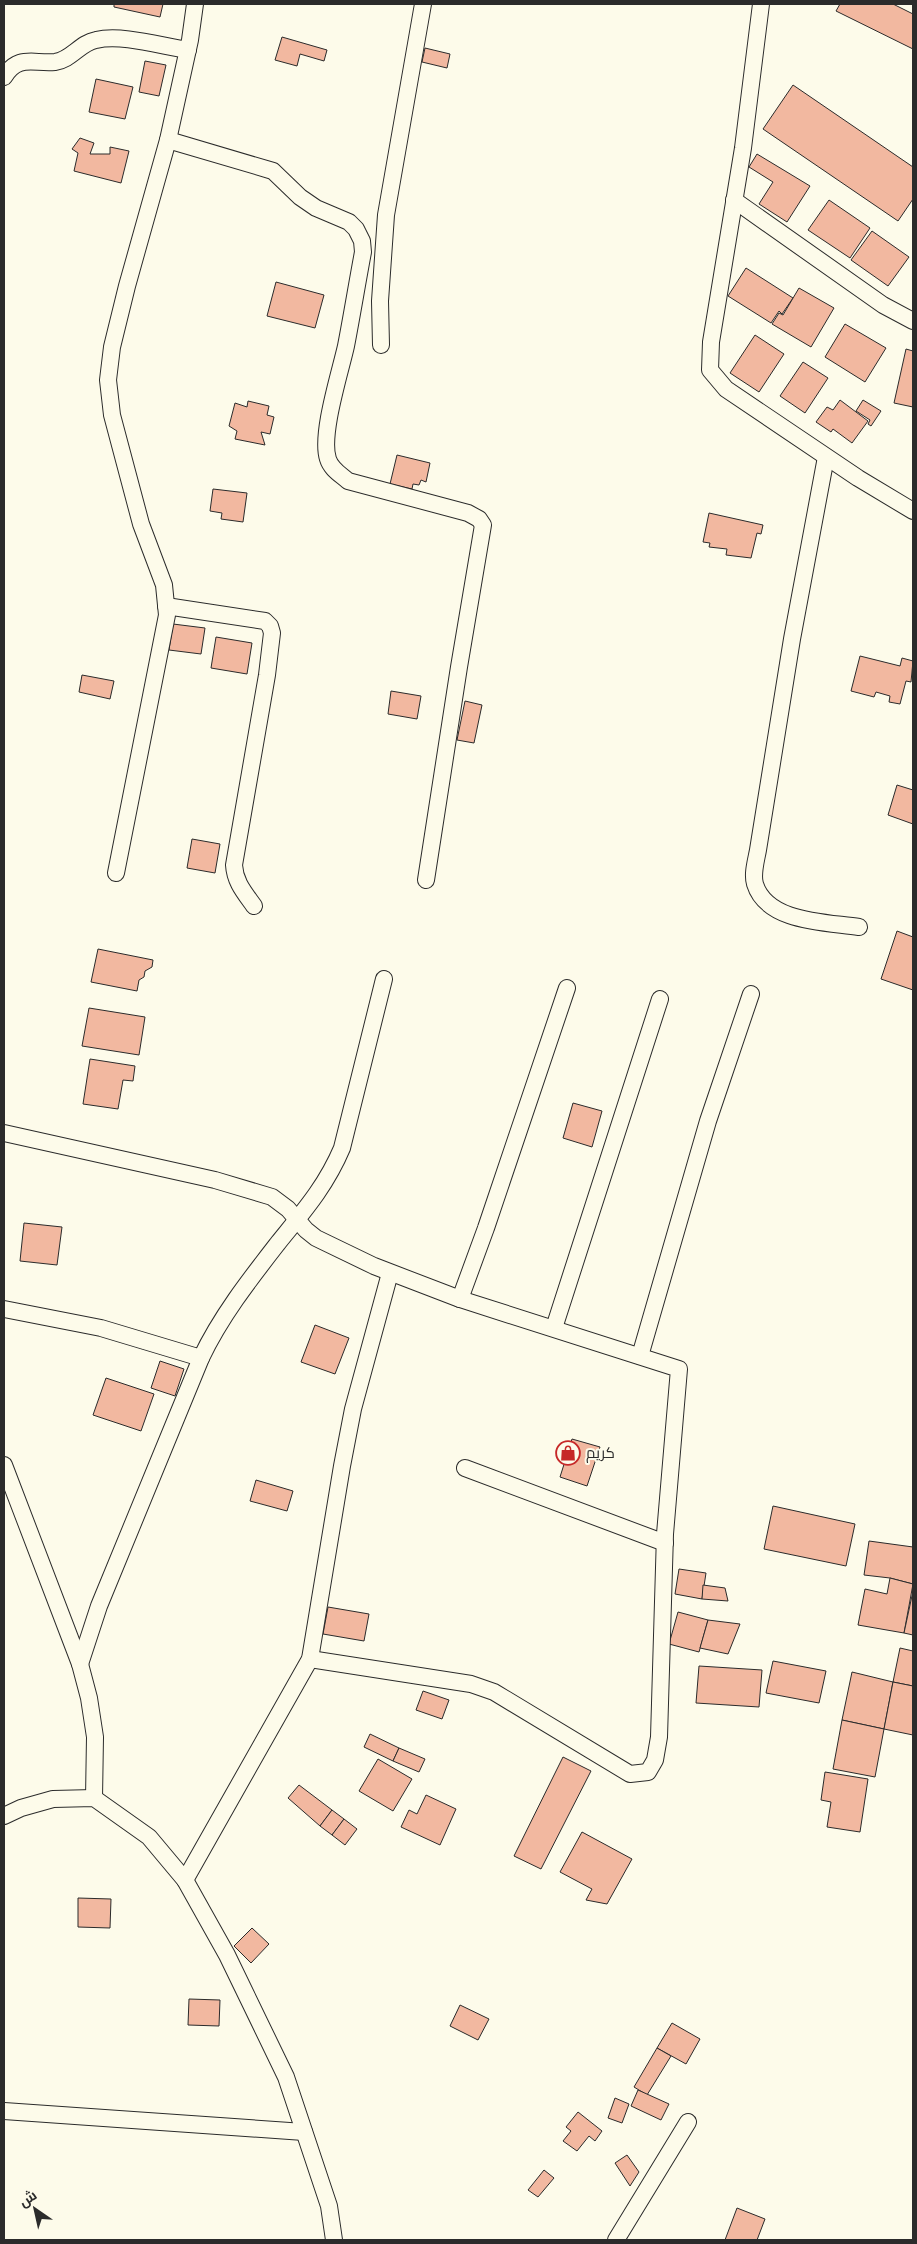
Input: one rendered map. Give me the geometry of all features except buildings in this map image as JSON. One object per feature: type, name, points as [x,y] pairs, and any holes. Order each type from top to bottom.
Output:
[{"type":"street","points":[[116,873],[167,615],[164,585],[141,524],[112,415],[108,380],[112,347],[126,286],[168,140],[196,4]]},
{"type":"street","points":[[382,345],[380,300],[386,215],[423,4]]},
{"type":"street","points":[[761,4],[743,148],[711,342],[710,370],[726,389],[826,457],[913,511]]},
{"type":"street","points":[[4,77],[9,69],[21,61],[57,62],[70,56],[81,45],[96,40],[122,39],[188,50]]},
{"type":"street","points":[[168,140],[273,171],[300,197],[316,208],[349,222],[356,229],[362,241],[362,252],[346,347],[330,417],[326,442],[328,458],[334,470],[348,481],[468,513],[479,519],[483,525],[426,880]]},
{"type":"street","points":[[734,200],[883,305],[913,321]]},
{"type":"street","points":[[826,457],[791,649],[758,850],[755,884],[760,895],[770,906],[787,916],[859,927]]},
{"type":"street","points":[[166,606],[265,621],[270,626],[272,633],[266,675],[234,865],[235,875],[240,886],[254,906]]},
{"type":"street","points":[[80,1664],[110,1579],[213,1333],[332,1172],[342,1148],[384,979]]},
{"type":"street","points":[[460,1299],[568,988]]},
{"type":"street","points":[[640,1356],[708,1121],[751,994]]},
{"type":"street","points":[[554,1328],[660,999]]},
{"type":"street","points":[[4,1133],[225,1183],[272,1197],[316,1238],[390,1273],[460,1299],[679,1369],[665,1543],[659,1737],[655,1760],[648,1772],[630,1774],[494,1692],[471,1684],[310,1659]]},
{"type":"street","points":[[185,1880],[310,1659],[336,1496],[348,1438],[390,1273]]},
{"type":"street","points":[[4,1309],[101,1328],[201,1358]]},
{"type":"street","points":[[4,1465],[80,1664],[89,1698],[95,1737],[94,1798]]},
{"type":"street","points":[[465,1468],[665,1543]]},
{"type":"street","points":[[4,1816],[21,1808],[52,1799],[94,1798],[150,1837],[185,1880],[228,1955],[286,2077],[329,2206],[335,2234],[334,2240]]},
{"type":"street","points":[[4,2111],[304,2132]]},
{"type":"street","points":[[616,2240],[688,2122]]},
{"type":"place","name":"كريم","points":[[568,1453]]}]
